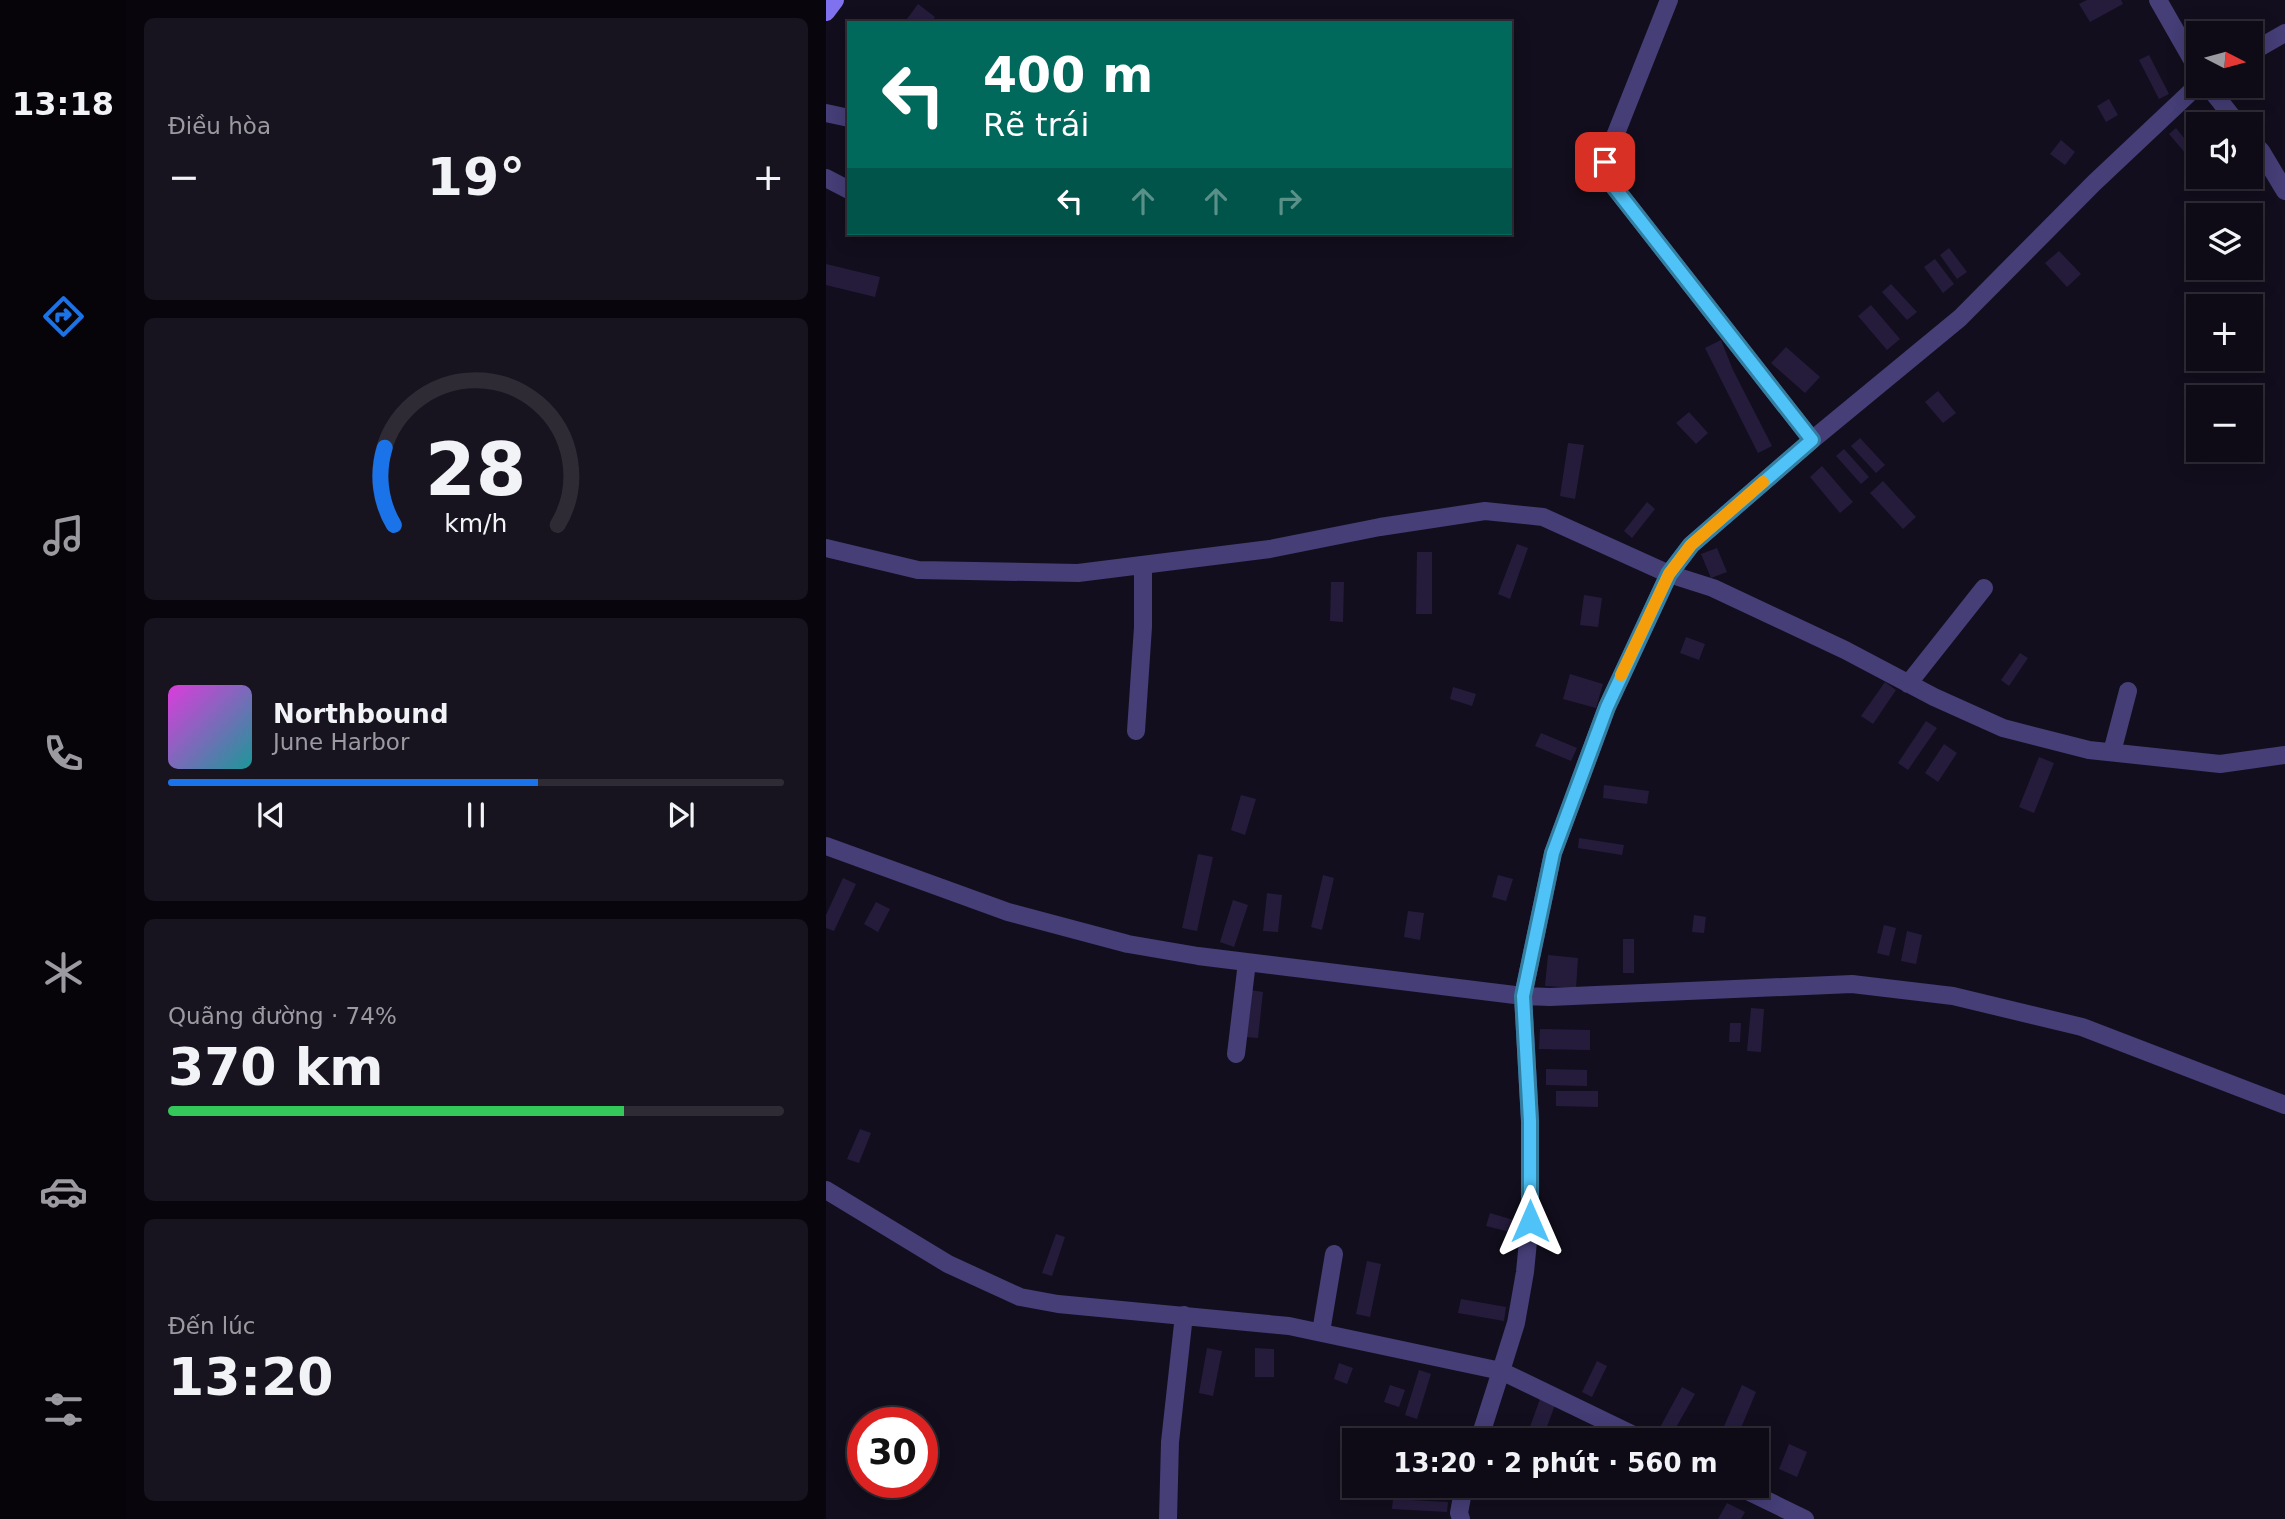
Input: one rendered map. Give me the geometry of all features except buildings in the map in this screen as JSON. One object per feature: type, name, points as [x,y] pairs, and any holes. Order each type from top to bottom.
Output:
[{"type":"main road","points":[[826,12],[835,0]]},
{"type":"street","points":[[1669,0],[1605,162],[1608,179],[1812,440]]},
{"type":"street","points":[[2158,0],[2186,49]]},
{"type":"street","points":[[2263,46],[2285,33]]},
{"type":"street","points":[[1483,1428],[1513,1338],[1521,1297],[1530,1221],[1530,1121],[1523,996],[1553,853],[1607,707],[1669,574],[1691,545],[1812,440],[1960,318],[2094,183],[2186,96]]},
{"type":"street","points":[[2217,98],[2229,112]]},
{"type":"street","points":[[826,113],[847,118]]},
{"type":"street","points":[[2263,154],[2285,191]]},
{"type":"street","points":[[826,178],[847,189]]},
{"type":"street","points":[[826,548],[918,570],[1078,573],[1270,549],[1380,527],[1485,511],[1543,517],[1669,574],[1713,588],[2003,728],[2089,750],[2220,764],[2285,755]]},
{"type":"street","points":[[1136,731],[1143,627],[1143,565]]},
{"type":"street","points":[[1908,684],[1984,588]]},
{"type":"street","points":[[2112,752],[2128,691]]},
{"type":"street","points":[[826,846],[1008,912],[1128,944],[1247,962],[1523,996],[1852,984],[1953,996],[2082,1027],[2285,1105]]},
{"type":"street","points":[[1236,1054],[1247,962]]},
{"type":"street","points":[[826,1190],[948,1264],[1020,1297],[1058,1304],[1260,1321],[1501,1371],[1619,1428]]},
{"type":"street","points":[[1321,1332],[1335,1254]]},
{"type":"street","points":[[1168,1519],[1170,1442],[1185,1315]]},
{"type":"street","points":[[1461,1498],[1461,1519]]},
{"type":"street","points":[[1762,1498],[1805,1519]]},
{"type":"slow traffic","points":[[1621,675],[1669,574],[1691,545],[1763,482]]},
{"type":"route","points":[[1530,1221],[1530,1121],[1523,996],[1553,853],[1607,707],[1669,574],[1691,545],[1812,440],[1608,179],[1605,162]]}]
